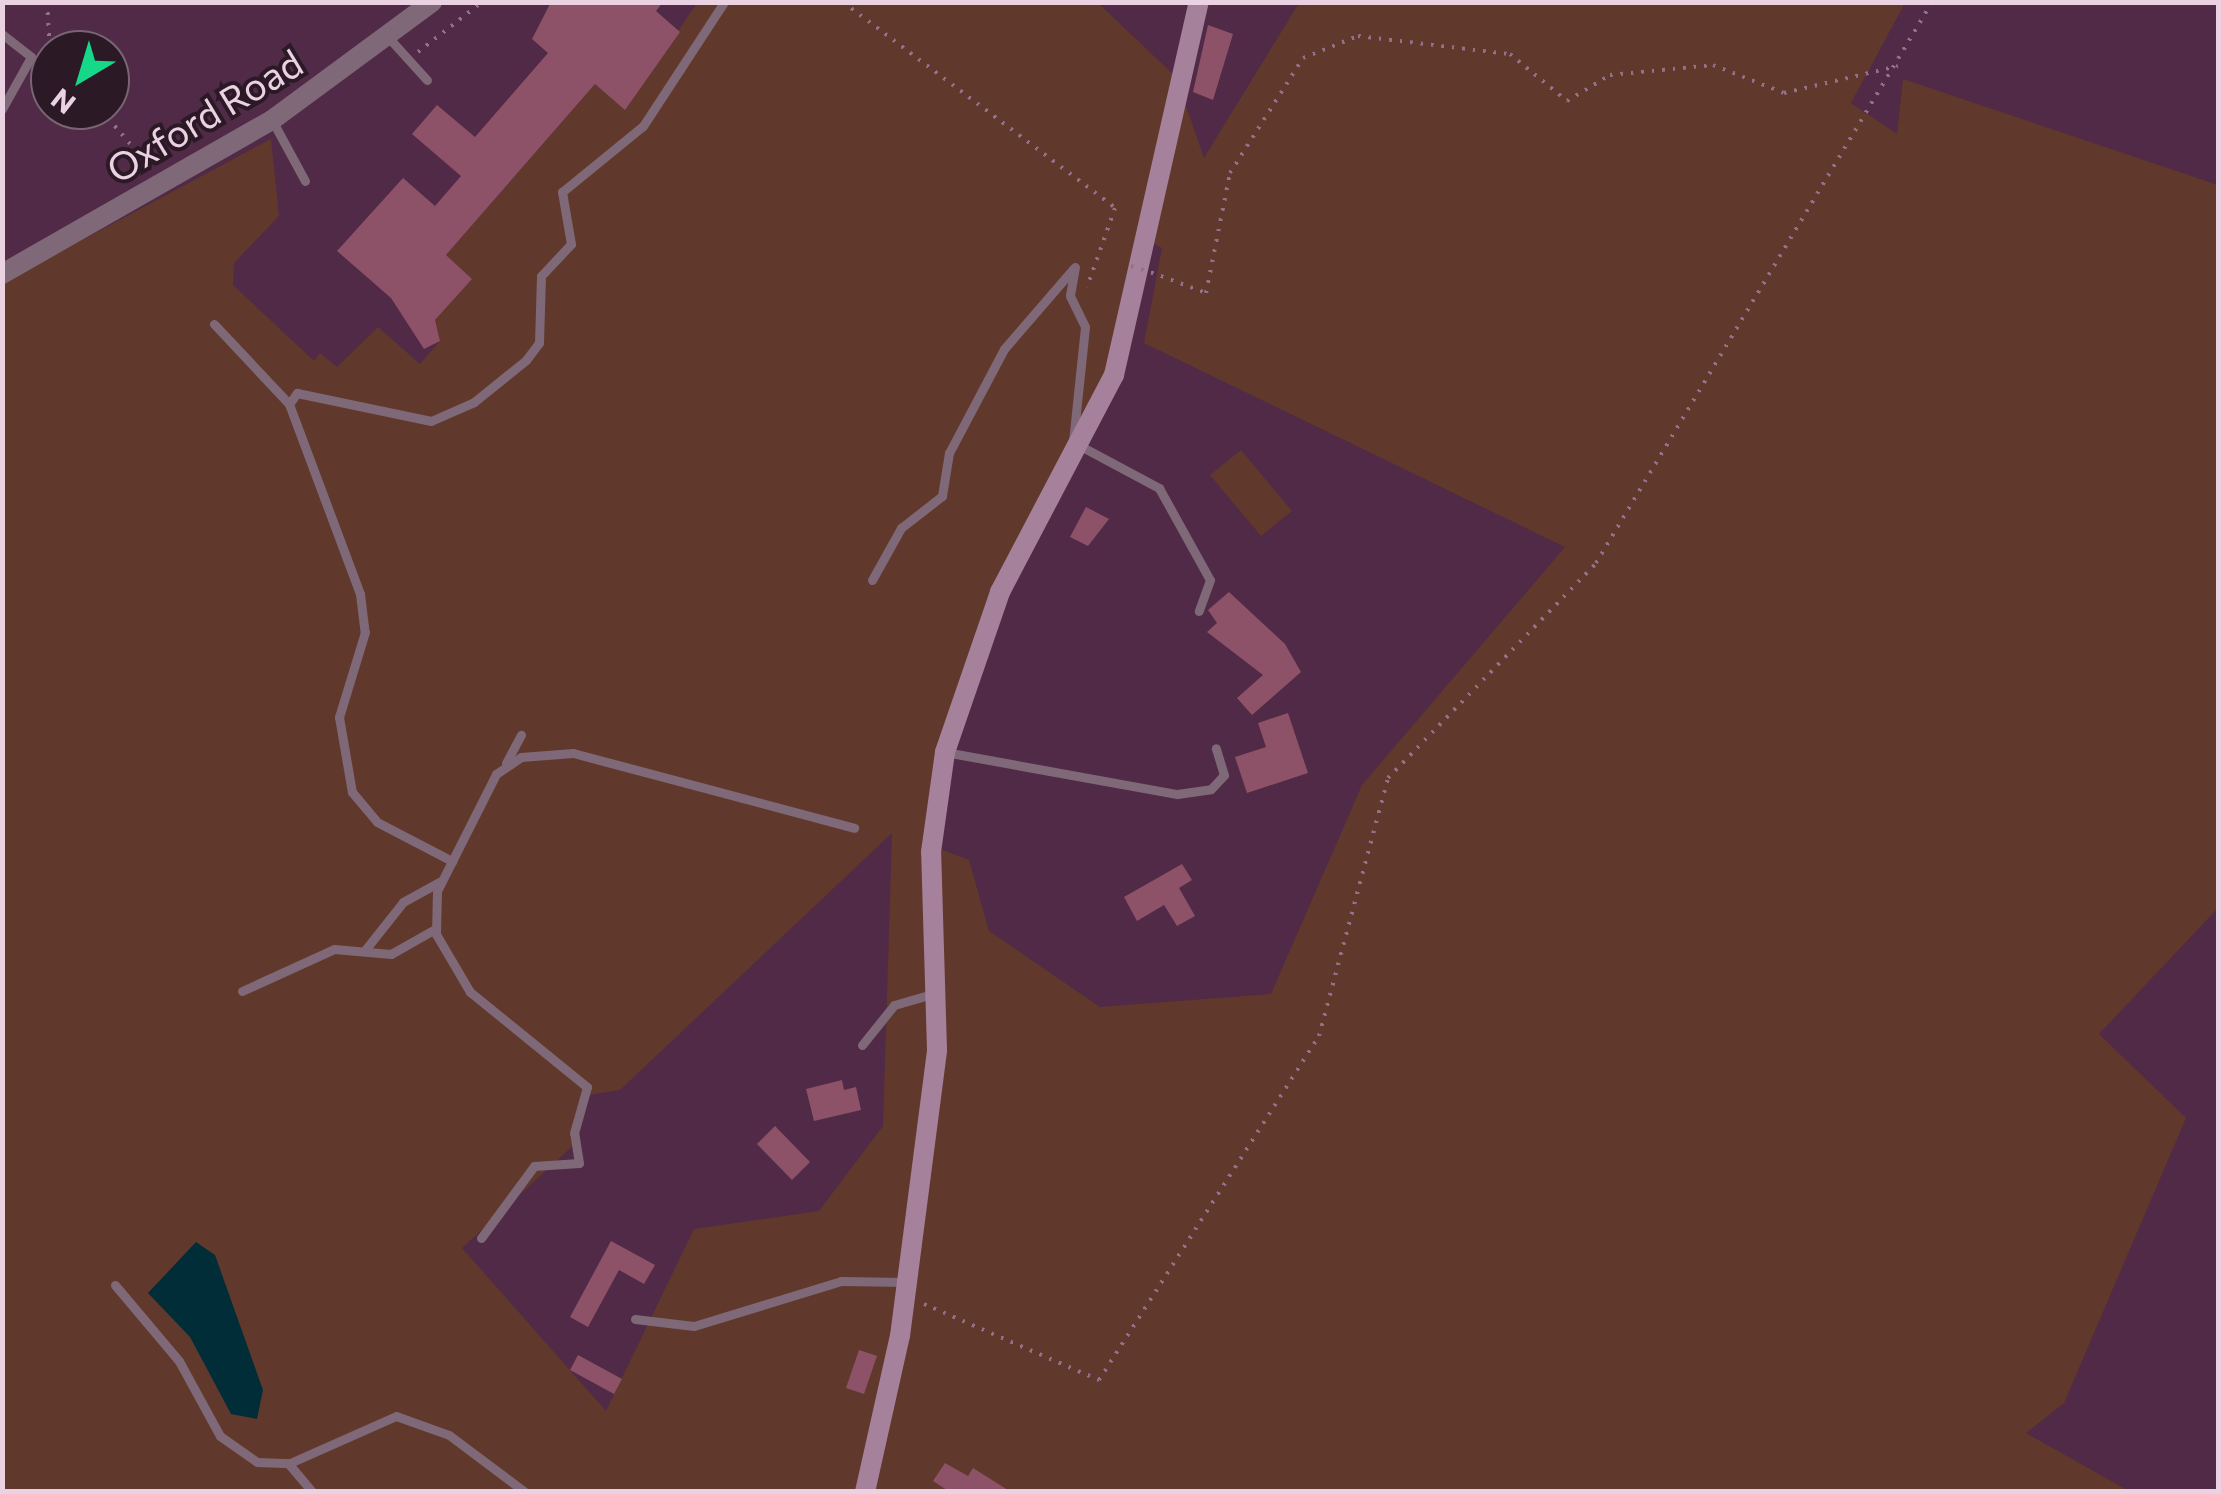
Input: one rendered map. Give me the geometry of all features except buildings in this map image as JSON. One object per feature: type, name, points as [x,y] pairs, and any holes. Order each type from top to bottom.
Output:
[{"type":"main road","points":[[865,1492],[907,1289],[938,993],[931,852],[945,752],[990,615],[1078,452],[1126,338],[1199,2]]},
{"type":"street","name":"Oxford Road","points":[[7,264],[272,120],[432,2]]},
{"type":"lane","points":[[290,404],[297,393],[431,422],[474,402],[532,354],[541,276],[572,240],[562,192],[643,126],[724,2]]},
{"type":"lane","points":[[2,34],[31,58],[2,109]]},
{"type":"lane","points":[[388,37],[427,80]]},
{"type":"lane","points":[[272,120],[305,181]]},
{"type":"lane","points":[[872,580],[901,528],[942,496],[949,453],[1004,349],[1075,268],[1078,313],[1085,327],[1070,428],[1078,452],[1129,467],[1158,488],[1210,580],[1199,611]]},
{"type":"lane","points":[[214,324],[290,404],[366,614],[339,717],[348,780],[377,822],[452,860]]},
{"type":"lane","points":[[481,1238],[534,1166],[579,1163],[574,1133],[587,1087],[470,992],[444,960],[435,928],[441,881],[522,736]]},
{"type":"lane","points":[[945,752],[1176,794],[1210,789],[1224,775],[1216,748]]},
{"type":"lane","points":[[506,763],[573,753],[854,828]]},
{"type":"lane","points":[[365,950],[402,902],[441,881]]},
{"type":"lane","points":[[242,991],[334,949],[405,950],[435,928]]},
{"type":"lane","points":[[862,1046],[894,1005],[938,993]]},
{"type":"lane","points":[[635,1319],[694,1326],[841,1280],[907,1289]]},
{"type":"lane","points":[[115,1286],[179,1361],[230,1448],[288,1463],[312,1492]]},
{"type":"lane","points":[[288,1463],[396,1416],[449,1435],[524,1492]]},
{"type":"path","points":[[47,2],[49,30]]},
{"type":"path","points":[[407,61],[482,2]]},
{"type":"path","points":[[843,2],[1115,208],[1078,313]]},
{"type":"path","points":[[907,1289],[1099,1380],[1319,1036],[1388,778],[1596,562],[1898,66],[1932,2]]},
{"type":"path","points":[[1125,282],[1131,266],[1206,292],[1230,173],[1303,58],[1358,36],[1510,54],[1567,101],[1610,75],[1713,65],[1784,93],[1898,66]]},
{"type":"path","points":[[118,130],[163,182]]},
{"type":"shaded area","points":[[697,3],[1098,3],[1176,77],[1204,158],[1299,3],[1905,3],[1851,103],[1897,134],[1903,79],[2218,185],[2218,908],[2099,1034],[2186,1118],[2064,1403],[2026,1433],[2129,1491],[3,1491],[2,283],[271,139],[279,216],[234,263],[233,285],[314,361],[320,353],[337,367],[378,327],[420,364],[440,341],[435,320],[471,279],[446,255],[595,84],[625,109]],"holes":[[[1144,238],[1162,248],[1144,343],[1565,547],[1362,785],[1271,994],[1100,1007],[989,931],[969,860],[932,846],[991,615],[1126,338]],[[892,833],[883,1126],[819,1211],[694,1229],[606,1411],[462,1248],[577,1142],[588,1095],[620,1090]]]},
{"type":"shaded area","points":[[1241,450],[1292,511],[1261,536],[1210,475]]},
{"type":"water","points":[[196,1242],[215,1255],[263,1390],[257,1419],[231,1414],[190,1337],[148,1293]]}]
